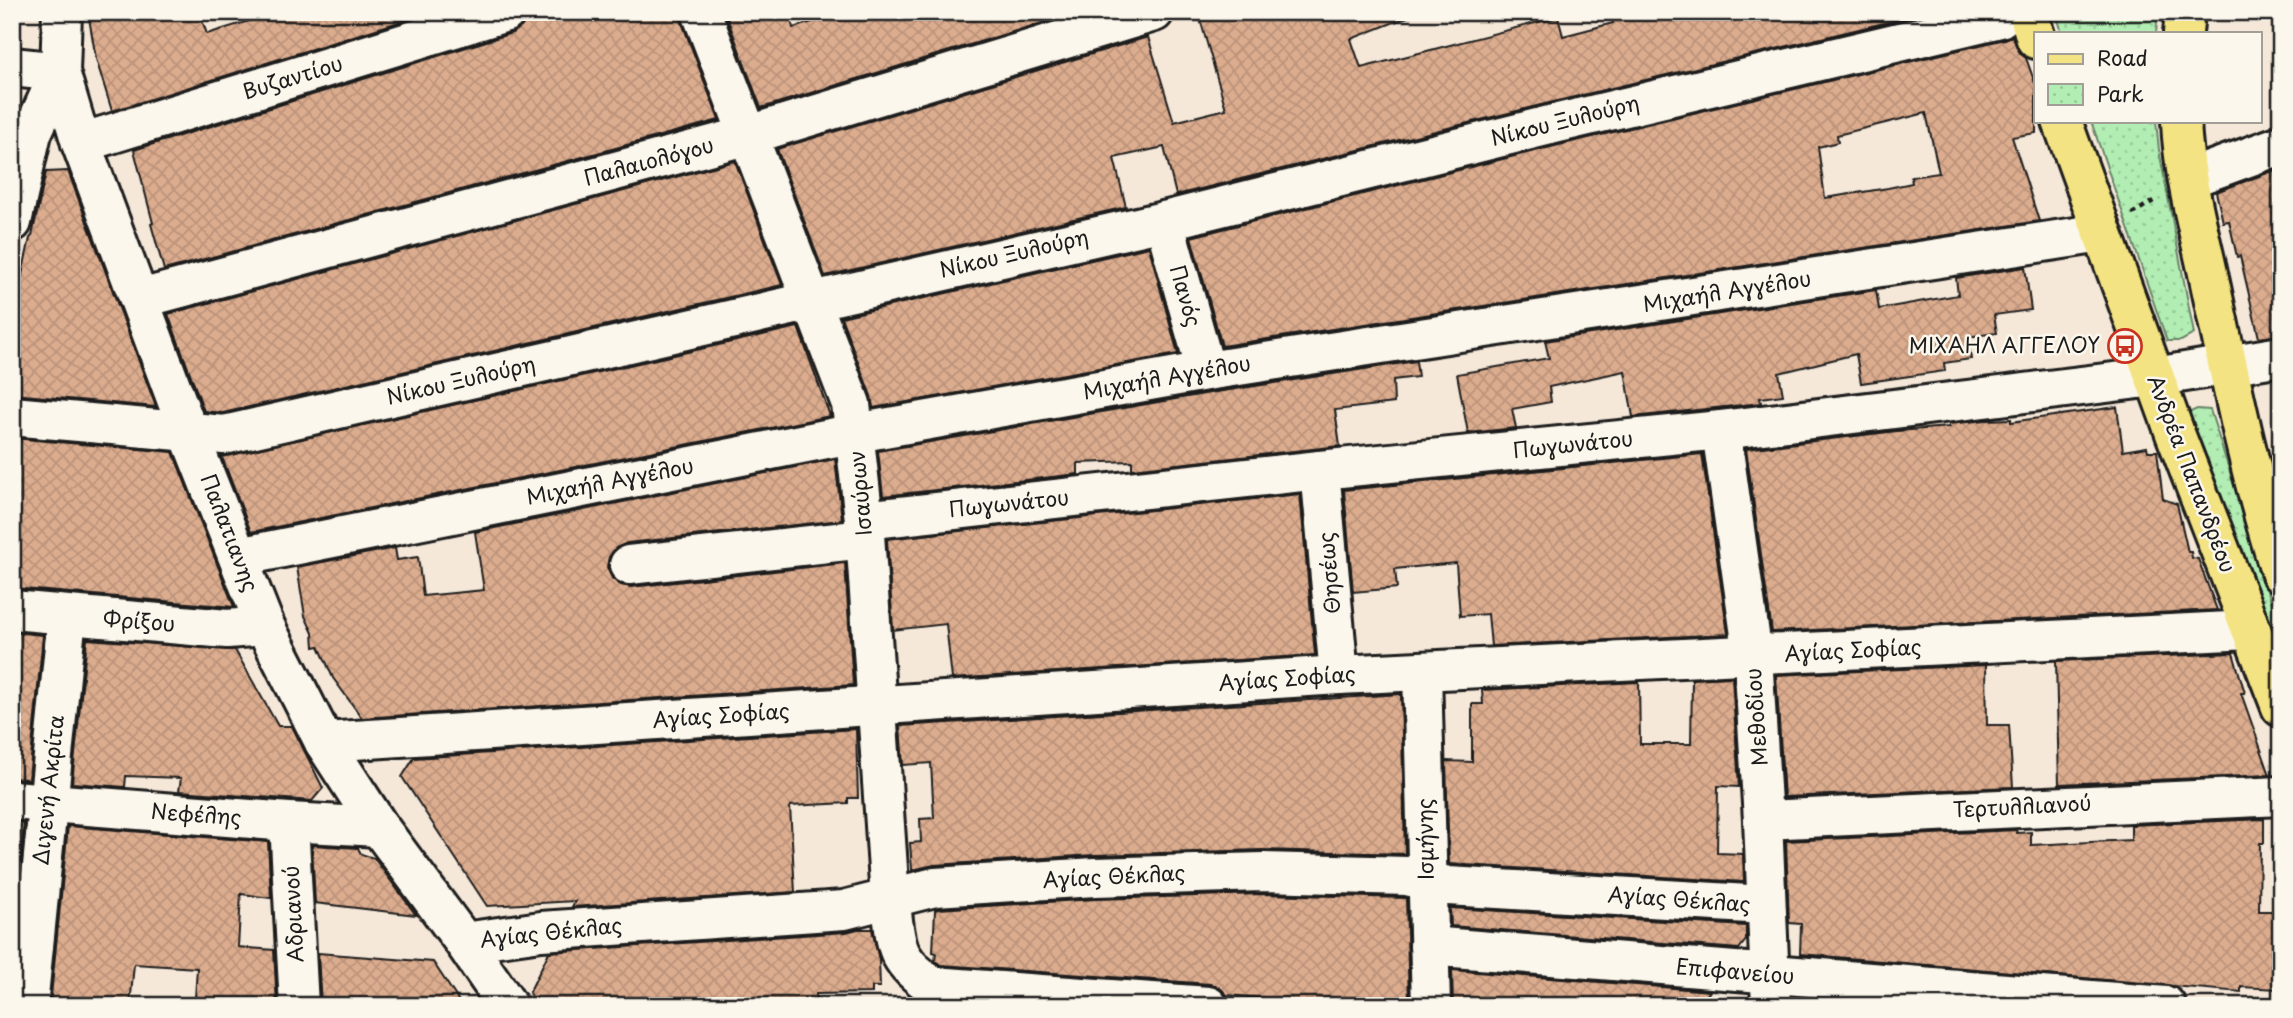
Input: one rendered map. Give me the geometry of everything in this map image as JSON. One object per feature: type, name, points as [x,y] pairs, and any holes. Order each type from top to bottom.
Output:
[{"type":"main road","points":[[2028,12],[2034,32]]},
{"type":"main road","points":[[2183,32],[2185,12]]},
{"type":"main road","name":"Ανδρέα Παπανδρέου","points":[[2062,122],[2155,377],[2281,707]]},
{"type":"main road","points":[[2181,122],[2188,178],[2228,364],[2272,515],[2281,574]]},
{"type":"street","name":"Παλατιανης","points":[[62,12],[61,72],[80,143],[189,434],[265,626],[324,742],[379,827],[508,1006]]},
{"type":"street","name":"Βυζαντίου","points":[[80,143],[506,12]]},
{"type":"street","name":"Ισαύρων","points":[[701,12],[851,404],[865,529],[890,898],[899,954],[913,973],[933,986],[1208,1006]]},
{"type":"street","name":"Παλαιολόγου","points":[[140,299],[749,135],[1154,12]]},
{"type":"street","name":"Νίκου Ξυλούρη","points":[[12,416],[189,434],[224,435],[1164,221],[1554,124],[2000,18],[2007,12]]},
{"type":"street","points":[[12,67],[61,72],[32,133],[12,222]]},
{"type":"street","points":[[2188,178],[2281,145]]},
{"type":"street","name":"Πανός","points":[[1164,221],[1206,371]]},
{"type":"street","name":"Μιχαήλ Αγγέλου","points":[[238,557],[856,433],[1206,371],[2102,233]]},
{"type":"street","name":"Πωγωνάτου","points":[[629,565],[865,529],[1320,470],[1721,430],[2155,377],[2281,356]]},
{"type":"street","name":"Μεθοδίου","points":[[1721,430],[1752,656],[1763,820],[1770,990]]},
{"type":"street","name":"Θησέως","points":[[1320,470],[1339,675]]},
{"type":"street","name":"Φρίξου","points":[[12,610],[227,629],[265,626]]},
{"type":"street","name":"Διγενή Ακρίτα","points":[[29,1006],[30,802],[67,616]]},
{"type":"street","name":"Αγίας Σοφίας","points":[[324,742],[1339,675],[2250,631]]},
{"type":"street","name":"Ισμήνης","points":[[1422,672],[1430,1006]]},
{"type":"street","name":"Τερτυλλιανού","points":[[1763,820],[2281,796]]},
{"type":"street","name":"Νεφέλης","points":[[30,802],[379,827]]},
{"type":"street","name":"Αδριανού","points":[[289,822],[299,1006]]},
{"type":"street","name":"Αγίας Θέκλας","points":[[464,942],[541,930],[845,910],[936,887],[1177,873],[1263,872],[1407,876],[1448,886],[1765,905]]},
{"type":"street","name":"Επιφανείου","points":[[1429,946],[1770,990],[2166,1006]]},
{"type":"path","points":[[2102,233],[2188,178]]},
{"type":"green space","points":[[2056,12],[2158,12],[2156,32],[2062,32]]},
{"type":"green space","points":[[2091,122],[2156,122],[2194,334],[2181,341],[2167,341]]},
{"type":"green space","points":[[2197,409],[2210,410],[2281,632],[2263,629],[2184,415]]},
{"type":"building","points":[[88,12],[199,12],[207,34],[271,14],[272,19],[291,12],[431,12],[112,111],[96,59]]},
{"type":"building","points":[[527,12],[680,12],[719,120],[164,270],[134,150],[512,33],[522,26]]},
{"type":"building","points":[[725,12],[789,12],[793,28],[844,12],[1078,12],[761,108]]},
{"type":"building","points":[[1198,12],[1415,12],[1351,39],[1361,68],[1558,17],[1563,36],[1613,23],[1612,20],[1640,12],[1930,12],[1176,195],[1164,147],[1114,158],[1126,207],[825,276],[777,149],[1148,37],[1174,122],[1226,109]]},
{"type":"building","points":[[2012,36],[2026,58],[2034,80],[2036,133],[2012,137],[2039,221],[1222,346],[1191,237]],"holes":[[[1926,113],[1939,173],[1911,177],[1912,183],[1825,198],[1818,147],[1838,142],[1837,135]]]},
{"type":"building","points":[[735,161],[782,285],[223,413],[204,411],[168,314]]},
{"type":"building","points":[[2281,168],[2281,335],[2259,338],[2240,256],[2237,257],[2229,221],[2223,222],[2216,192]]},
{"type":"building","points":[[68,171],[156,407],[12,394],[12,320],[46,172]]},
{"type":"building","points":[[1149,247],[1178,354],[873,408],[841,317]]},
{"type":"building","points":[[2025,267],[2031,310],[1994,315],[1997,333],[1967,337],[1971,359],[1944,363],[1945,371],[1861,383],[1856,354],[1779,373],[1783,395],[1760,398],[1761,403],[1633,417],[1625,371],[1549,387],[1551,402],[1512,409],[1516,428],[1468,433],[1457,374],[1549,358],[1545,341],[1876,290],[1879,309],[1958,295],[1956,278]]},
{"type":"building","points":[[798,327],[830,416],[251,532],[222,457]]},
{"type":"building","points":[[1416,361],[1418,377],[1393,380],[1394,403],[1335,410],[1340,446],[1132,469],[1132,461],[1078,463],[1078,474],[883,496],[878,451],[1210,393]]},
{"type":"building","points":[[2117,407],[2123,451],[2147,447],[2148,451],[2157,451],[2163,499],[2177,504],[2188,552],[2191,552],[2192,558],[2198,559],[2217,610],[1772,632],[1746,449],[1949,427],[1949,424],[1986,420],[2011,419],[2011,422]]},
{"type":"building","points":[[12,438],[173,452],[234,607],[12,588]]},
{"type":"building","points":[[1702,454],[1728,634],[1491,646],[1488,614],[1460,616],[1456,563],[1395,569],[1397,588],[1353,592],[1344,490]]},
{"type":"building","points":[[835,459],[842,520],[627,543],[616,548],[609,557],[607,567],[612,578],[621,585],[631,587],[845,563],[853,685],[362,718],[333,678],[319,646],[314,647],[313,633],[305,616],[297,567],[395,548],[397,560],[418,557],[423,596],[484,590],[475,532]]},
{"type":"building","points":[[1300,494],[1315,655],[952,679],[946,624],[893,630],[887,539]]},
{"type":"building","points":[[12,632],[43,635],[29,779],[12,778]]},
{"type":"building","points":[[87,639],[235,650],[278,726],[292,726],[323,788],[312,801],[179,791],[181,778],[126,776],[125,787],[72,783]]},
{"type":"building","points":[[2233,653],[2245,693],[2241,693],[2270,775],[2059,784],[2056,661]]},
{"type":"building","points":[[1986,665],[1987,725],[2009,725],[2013,787],[1784,797],[1776,675]]},
{"type":"building","points":[[1732,677],[1739,787],[1718,786],[1717,853],[1743,854],[1744,882],[1449,864],[1446,761],[1472,762],[1472,704],[1483,704],[1482,690],[1639,682],[1640,744],[1691,744],[1692,679]]},
{"type":"building","points":[[1401,694],[1405,854],[1262,850],[1094,855],[934,865],[912,870],[910,843],[921,842],[920,819],[934,818],[931,763],[903,765],[900,726]]},
{"type":"building","points":[[856,729],[858,798],[848,798],[848,803],[790,806],[795,892],[572,907],[575,901],[487,906],[402,777],[414,758]]},
{"type":"building","points":[[2264,819],[2264,843],[2260,843],[2259,911],[2277,911],[2276,933],[2281,934],[2278,989],[2241,987],[2241,992],[1800,954],[1801,924],[1789,923],[1786,841],[2016,830],[2017,833],[2031,832],[2031,845],[2131,840],[2131,825]]},
{"type":"building","points":[[12,822],[24,823],[12,944]]},
{"type":"building","points":[[68,826],[268,842],[271,898],[241,894],[238,947],[274,950],[277,1006],[206,1006],[207,1000],[195,998],[197,968],[134,964],[130,1006],[50,1006]]},
{"type":"building","points":[[312,845],[358,848],[361,854],[374,858],[416,915],[315,903]]},
{"type":"building","points":[[1263,894],[1406,898],[1409,1002],[1368,999],[1367,1006],[1294,1004],[1294,1001],[1227,995],[1210,984],[941,965],[935,961],[936,953],[933,952],[935,910],[938,909],[1096,899]]},
{"type":"building","points":[[1450,908],[1746,926],[1746,940],[1739,949],[1451,926]]},
{"type":"building","points":[[872,929],[879,960],[880,987],[872,987],[872,993],[816,994],[816,1006],[538,1006],[529,993],[549,952],[846,932]]},
{"type":"building","points":[[318,953],[433,962],[462,1006],[321,1006]]},
{"type":"building","points":[[1452,970],[1710,991],[1699,1006],[1453,1006]]},
{"type":"building","points":[[1821,1000],[1883,1005],[1883,1006],[1820,1006]]},
{"type":"place","name":"ΜΙΧΑΗΛ ΑΓΓΕΛΟΥ","points":[[2125,346]]}]
